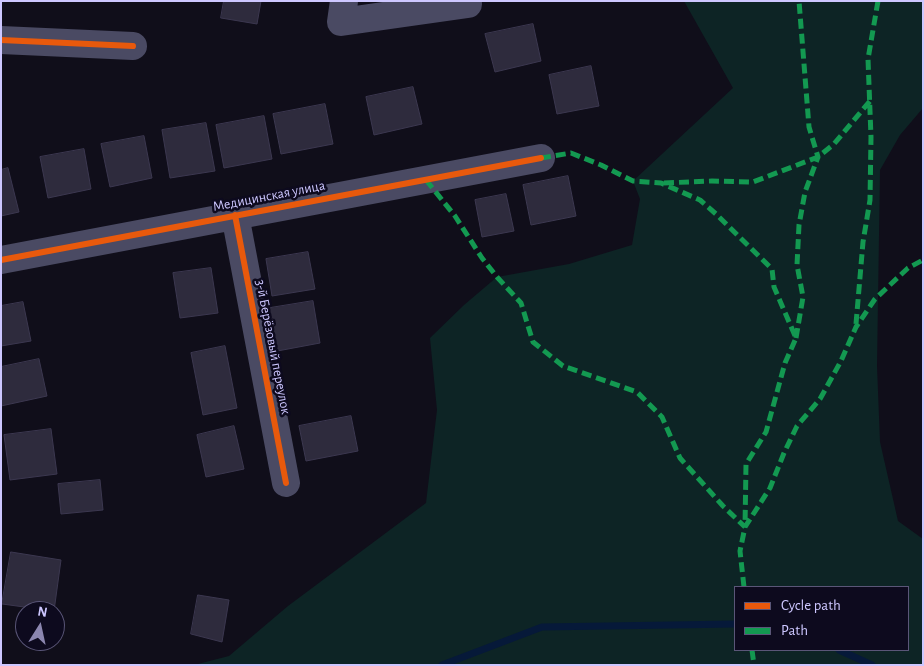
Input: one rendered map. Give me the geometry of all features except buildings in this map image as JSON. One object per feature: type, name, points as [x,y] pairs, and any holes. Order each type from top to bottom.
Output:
[{"type":"street","points":[[344,1],[341,22],[468,4]]},
{"type":"street","points":[[1,40],[133,46]]},
{"type":"street","name":"Медицинская улица","points":[[1,260],[541,158]]},
{"type":"street","name":"3-й Берёзовый переулок","points":[[235,216],[286,483]]},
{"type":"green space","points":[[684,1],[923,1],[923,108],[900,135],[880,170],[877,366],[880,442],[898,521],[923,539],[923,665],[194,665],[229,656],[288,606],[426,503],[437,410],[430,338],[464,305],[497,277],[569,264],[632,245],[640,199],[633,181],[733,88]]},
{"type":"waterway","points":[[442,665],[542,627],[734,624]]},
{"type":"waterway","points":[[841,651],[872,665]]},
{"type":"marked path","points":[[796,338],[803,297],[797,265],[799,225],[805,192],[818,157],[809,127],[799,1]]},
{"type":"marked path","points":[[856,324],[863,242],[870,200],[871,137],[868,59],[878,1]]},
{"type":"marked path","points":[[664,183],[753,182],[818,157],[834,144],[870,101]]},
{"type":"marked path","points":[[541,158],[571,153],[633,181],[661,183],[700,200],[772,269],[774,287],[796,338],[785,363],[766,432],[746,464],[745,527]]},
{"type":"marked path","points":[[426,180],[455,216],[482,258],[521,303],[533,342],[563,366],[637,392],[662,417],[680,458],[723,506],[745,527]]},
{"type":"marked path","points":[[744,586],[740,551],[745,527],[770,488],[797,426],[820,399],[841,361],[856,327],[875,299],[908,268],[923,260]]},
{"type":"marked path","points":[[752,651],[754,665]]},
{"type":"cycle path","points":[[1,40],[133,46]]},
{"type":"cycle path","points":[[1,260],[541,158]]},
{"type":"cycle path","points":[[235,215],[286,483]]}]
